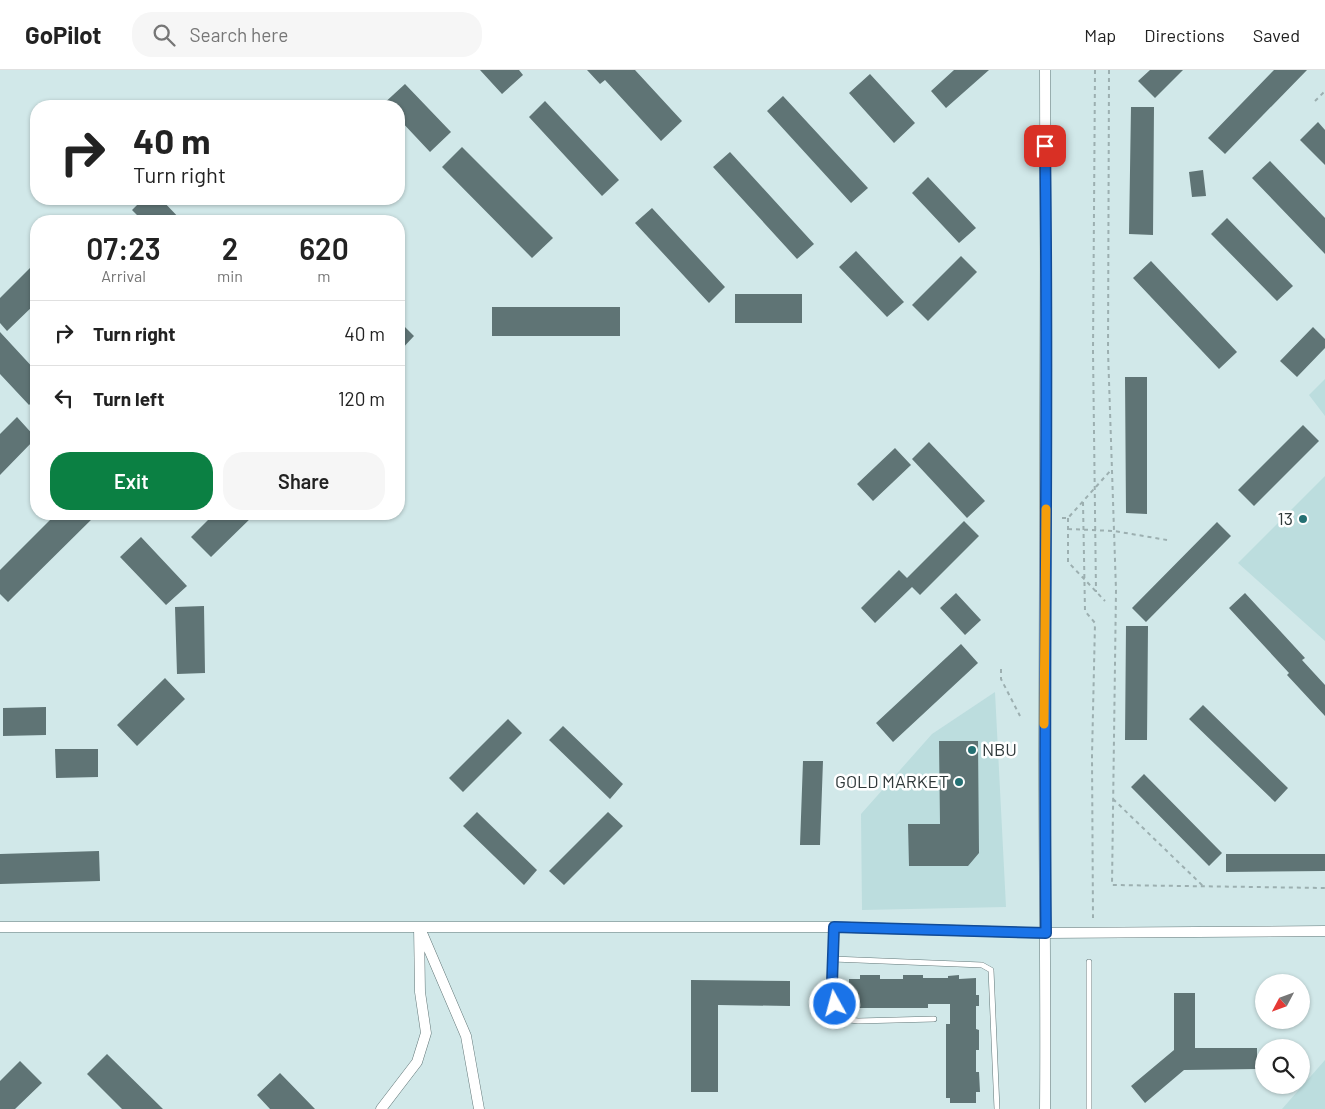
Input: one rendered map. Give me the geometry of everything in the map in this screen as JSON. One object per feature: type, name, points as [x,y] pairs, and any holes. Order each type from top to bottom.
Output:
[{"type":"street","points":[[1045,70],[1047,349],[1044,748],[1045,1109]]},
{"type":"street","points":[[0,927],[834,927],[1046,933],[1325,931]]},
{"type":"street","points":[[380,1109],[417,1062],[426,1033],[420,992],[419,927]]},
{"type":"street","points":[[419,927],[466,1036],[479,1109]]},
{"type":"lane","points":[[834,927],[832,983],[835,1004],[842,1018],[858,1021],[934,1019]]},
{"type":"lane","points":[[833,959],[982,965],[992,970],[997,1109]]},
{"type":"lane","points":[[1089,962],[1089,1109]]},
{"type":"path","points":[[1095,70],[1093,351],[1096,592]]},
{"type":"path","points":[[1110,70],[1108,351],[1116,590],[1112,885],[1325,888]]},
{"type":"path","points":[[1315,101],[1325,91]]},
{"type":"path","points":[[1105,601],[1068,562],[1068,518],[1112,470]]},
{"type":"path","points":[[1083,502],[1085,611],[1095,623],[1092,756],[1093,918]]},
{"type":"path","points":[[1062,518],[1068,518]]},
{"type":"path","points":[[1068,529],[1114,531],[1167,540]]},
{"type":"path","points":[[1001,669],[1001,679],[1020,716]]},
{"type":"path","points":[[1113,799],[1203,886]]},
{"type":"shaded area","points":[[1325,379],[1325,416],[1309,395]]},
{"type":"shaded area","name":"13","points":[[1325,476],[1325,641],[1238,563]]},
{"type":"shaded area","points":[[995,692],[1006,907],[862,910],[861,814],[932,734]]},
{"type":"shaded area","points":[[1325,1060],[1325,1109],[1282,1109],[1295,1094],[1310,1094],[1310,1077]]},
{"type":"building","points":[[480,70],[519,70],[523,75],[502,94]]},
{"type":"building","points":[[587,70],[635,70],[682,121],[661,141],[605,80],[600,84]]},
{"type":"building","points":[[954,70],[989,70],[946,108],[931,91]]},
{"type":"building","points":[[1150,70],[1183,70],[1155,98],[1138,81]]},
{"type":"building","points":[[1274,70],[1307,70],[1225,154],[1208,138]]},
{"type":"building","points":[[870,74],[915,123],[894,143],[849,93]]},
{"type":"building","points":[[405,84],[451,132],[430,152],[405,125],[405,100],[388,100]]},
{"type":"building","points":[[783,96],[868,188],[851,203],[767,111]]},
{"type":"building","points":[[545,101],[619,180],[602,196],[529,117]]},
{"type":"building","points":[[1131,107],[1154,107],[1153,235],[1129,234]]},
{"type":"building","points":[[1318,122],[1325,130],[1325,165],[1300,140]]},
{"type":"building","points":[[462,147],[553,238],[532,258],[442,167]]},
{"type":"building","points":[[730,152],[814,244],[797,259],[713,167]]},
{"type":"building","points":[[1270,161],[1325,218],[1325,254],[1252,178]]},
{"type":"building","points":[[1203,170],[1206,196],[1192,197],[1189,172]]},
{"type":"building","points":[[928,177],[976,228],[959,243],[912,193]]},
{"type":"building","points":[[137,205],[167,205],[176,215],[137,215],[132,210]]},
{"type":"building","points":[[652,208],[725,287],[709,303],[635,223]]},
{"type":"building","points":[[1227,218],[1293,286],[1277,301],[1211,234]]},
{"type":"building","points":[[856,251],[904,302],[887,317],[839,267]]},
{"type":"building","points":[[961,256],[977,272],[928,321],[912,305]]},
{"type":"building","points":[[1151,261],[1237,352],[1219,369],[1133,278]]},
{"type":"building","points":[[30,268],[30,309],[7,331],[0,323],[0,298]]},
{"type":"building","points":[[735,294],[802,294],[802,323],[735,323]]},
{"type":"building","points":[[492,307],[620,307],[620,336],[492,336]]},
{"type":"building","points":[[405,327],[414,336],[405,346]]},
{"type":"building","points":[[1313,327],[1325,339],[1325,348],[1297,377],[1280,361]]},
{"type":"building","points":[[0,332],[30,364],[29,405],[0,374]]},
{"type":"building","points":[[1125,377],[1147,377],[1147,514],[1126,513]]},
{"type":"building","points":[[17,417],[30,431],[30,444],[0,475],[0,434]]},
{"type":"building","points":[[1303,425],[1319,441],[1254,506],[1238,490]]},
{"type":"building","points":[[929,442],[985,501],[967,518],[912,459]]},
{"type":"building","points":[[895,448],[911,465],[873,501],[857,484]]},
{"type":"building","points":[[50,520],[91,520],[8,602],[0,594],[0,570]]},
{"type":"building","points":[[208,520],[249,520],[211,557],[191,537]]},
{"type":"building","points":[[964,521],[979,536],[920,595],[912,587],[875,623],[861,608],[899,570],[907,578]]},
{"type":"building","points":[[1217,522],[1231,536],[1146,622],[1132,608]]},
{"type":"building","points":[[141,537],[187,586],[166,605],[120,557]]},
{"type":"building","points":[[956,593],[981,620],[965,635],[940,608]]},
{"type":"building","points":[[1245,593],[1305,658],[1302,660],[1325,685],[1325,716],[1287,675],[1289,673],[1229,608]]},
{"type":"building","points":[[204,606],[205,673],[177,674],[175,607]]},
{"type":"building","points":[[1126,626],[1148,626],[1147,740],[1125,740]]},
{"type":"building","points":[[961,644],[978,663],[893,742],[876,723]]},
{"type":"building","points":[[165,678],[185,699],[137,746],[117,725]]},
{"type":"building","points":[[1203,705],[1288,788],[1275,802],[1189,719]]},
{"type":"building","points":[[46,707],[46,735],[3,736],[3,708]]},
{"type":"building","points":[[508,719],[522,733],[463,792],[449,778]]},
{"type":"building","points":[[563,726],[623,784],[610,799],[549,740]]},
{"type":"building","name":"GOLD MARKET","points":[[939,741],[978,741],[979,853],[968,866],[909,866],[908,824],[940,824]]},
{"type":"building","points":[[55,749],[98,749],[98,777],[56,778]]},
{"type":"building","points":[[803,761],[823,761],[820,845],[800,845]]},
{"type":"building","points":[[1144,774],[1222,853],[1209,866],[1131,787]]},
{"type":"building","points":[[477,812],[537,870],[524,885],[463,826]]},
{"type":"building","points":[[608,812],[623,826],[564,885],[549,871]]},
{"type":"building","points":[[99,851],[100,881],[0,884],[0,854]]},
{"type":"building","points":[[1226,854],[1325,854],[1325,871],[1226,872]]},
{"type":"building","points":[[860,975],[880,975],[880,979],[903,979],[903,975],[923,975],[923,978],[948,978],[948,976],[959,975],[959,979],[976,978],[976,995],[979,995],[979,1006],[976,1006],[976,1029],[979,1030],[979,1050],[976,1050],[976,1072],[979,1072],[980,1092],[976,1092],[976,1103],[950,1103],[950,1098],[946,1098],[946,1024],[950,1024],[950,1004],[928,1004],[928,1008],[855,1008],[855,1004],[849,1004],[849,979],[860,979]]},
{"type":"building","points":[[691,980],[790,981],[790,1006],[718,1005],[718,1092],[691,1092]]},
{"type":"building","points":[[1174,993],[1195,993],[1195,1048],[1255,1048],[1255,1069],[1184,1070],[1145,1103],[1131,1086],[1174,1050]]},
{"type":"building","points":[[107,1054],[163,1109],[122,1109],[87,1074]]},
{"type":"building","points":[[20,1061],[42,1083],[15,1109],[0,1109],[0,1081]]},
{"type":"building","points":[[280,1073],[315,1109],[270,1109],[257,1095]]},
{"type":"slow traffic","points":[[1044,724],[1046,509]]},
{"type":"place","name":"13","points":[[1303,519]]},
{"type":"place","name":"NBU","points":[[972,750]]},
{"type":"place","name":"GOLD MARKET","points":[[959,782]]},
{"type":"route","points":[[835,1004],[832,983],[834,927],[1046,933],[1044,757],[1047,362],[1045,146]]}]
